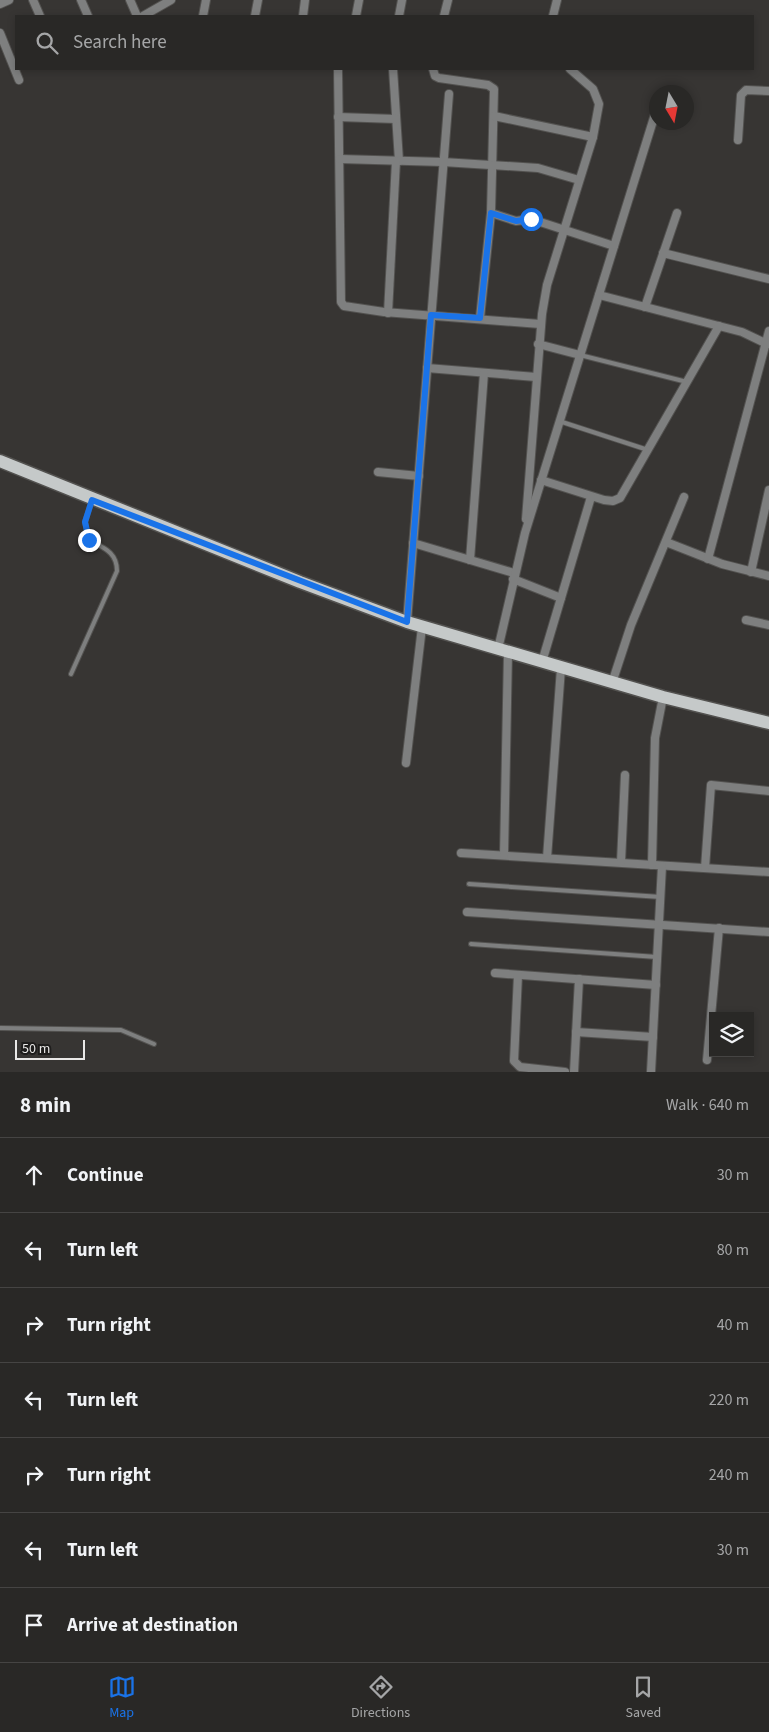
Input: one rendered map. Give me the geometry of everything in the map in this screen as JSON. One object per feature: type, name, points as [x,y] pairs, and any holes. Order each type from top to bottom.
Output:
[{"type":"main road","points":[[0,461],[92,500],[407,622],[663,698],[769,723]]},
{"type":"street","points":[[0,4],[9,0]]},
{"type":"street","points":[[33,0],[40,15]]},
{"type":"street","points":[[81,0],[88,15]]},
{"type":"street","points":[[130,0],[137,15]]},
{"type":"street","points":[[144,15],[171,0]]},
{"type":"street","points":[[203,15],[206,0]]},
{"type":"street","points":[[255,15],[258,0]]},
{"type":"street","points":[[303,15],[305,0]]},
{"type":"street","points":[[356,15],[358,0]]},
{"type":"street","points":[[399,15],[402,0]]},
{"type":"street","points":[[444,15],[448,0]]},
{"type":"street","points":[[553,15],[557,0]]},
{"type":"street","points":[[0,33],[19,80]]},
{"type":"street","points":[[338,70],[341,302],[349,308],[388,313],[480,318],[540,324]]},
{"type":"street","points":[[388,313],[397,161],[393,70]]},
{"type":"street","points":[[433,70],[435,76],[439,78],[491,86],[495,93],[491,213],[480,318]]},
{"type":"street","points":[[524,533],[540,324],[547,285],[593,137],[599,104],[593,89],[571,70]]},
{"type":"street","points":[[738,140],[741,95],[746,90],[769,91]]},
{"type":"street","points":[[407,622],[449,94]]},
{"type":"street","points":[[494,116],[593,137]]},
{"type":"street","points":[[338,117],[396,119]]},
{"type":"street","points":[[504,855],[503,650],[513,576],[524,533],[650,130]]},
{"type":"street","points":[[340,160],[444,162],[538,168],[579,180]]},
{"type":"street","points":[[491,213],[516,221],[531,219],[614,246]]},
{"type":"street","points":[[645,306],[677,213]]},
{"type":"street","points":[[664,254],[769,279]]},
{"type":"street","points":[[599,295],[742,332],[767,343]]},
{"type":"street","points":[[541,480],[591,497],[612,501],[620,498],[719,326]]},
{"type":"street","points":[[708,559],[769,331]]},
{"type":"street","points":[[538,344],[580,355]]},
{"type":"street","points":[[427,368],[536,377]]},
{"type":"street","points":[[470,560],[484,373]]},
{"type":"street","points":[[378,472],[418,476]]},
{"type":"street","points":[[751,572],[766,528],[769,490]]},
{"type":"street","points":[[542,662],[591,497]]},
{"type":"street","points":[[612,683],[632,625],[684,497]]},
{"type":"street","points":[[666,542],[708,559],[769,576]]},
{"type":"street","points":[[413,543],[470,560],[513,576],[561,598]]},
{"type":"street","points":[[746,620],[769,625]]},
{"type":"street","points":[[406,763],[422,627]]},
{"type":"street","points":[[547,858],[561,668]]},
{"type":"street","points":[[652,865],[655,738],[663,698]]},
{"type":"street","points":[[621,862],[625,775]]},
{"type":"street","points":[[705,868],[711,785],[769,791]]},
{"type":"street","points":[[462,853],[769,872]]},
{"type":"street","points":[[651,1072],[662,866]]},
{"type":"street","points":[[467,912],[659,923],[769,932]]},
{"type":"street","points":[[707,1060],[718,928]]},
{"type":"street","points":[[494,974],[656,984]]},
{"type":"street","points":[[518,975],[514,1061],[520,1067],[565,1072]]},
{"type":"street","points":[[574,1072],[580,979]]},
{"type":"street","points":[[576,1032],[653,1037]]},
{"type":"lane","points":[[580,355],[687,382]]},
{"type":"lane","points":[[560,422],[648,450]]},
{"type":"lane","points":[[71,674],[117,571],[117,562],[110,551],[89,540],[85,522],[92,500]]},
{"type":"lane","points":[[468,884],[660,897]]},
{"type":"lane","points":[[472,944],[657,957]]},
{"type":"lane","points":[[0,1028],[120,1030],[154,1044]]},
{"type":"route","points":[[89,540],[85,522],[92,500],[407,622],[431,315],[480,318],[491,213],[508,220],[531,219]]}]
